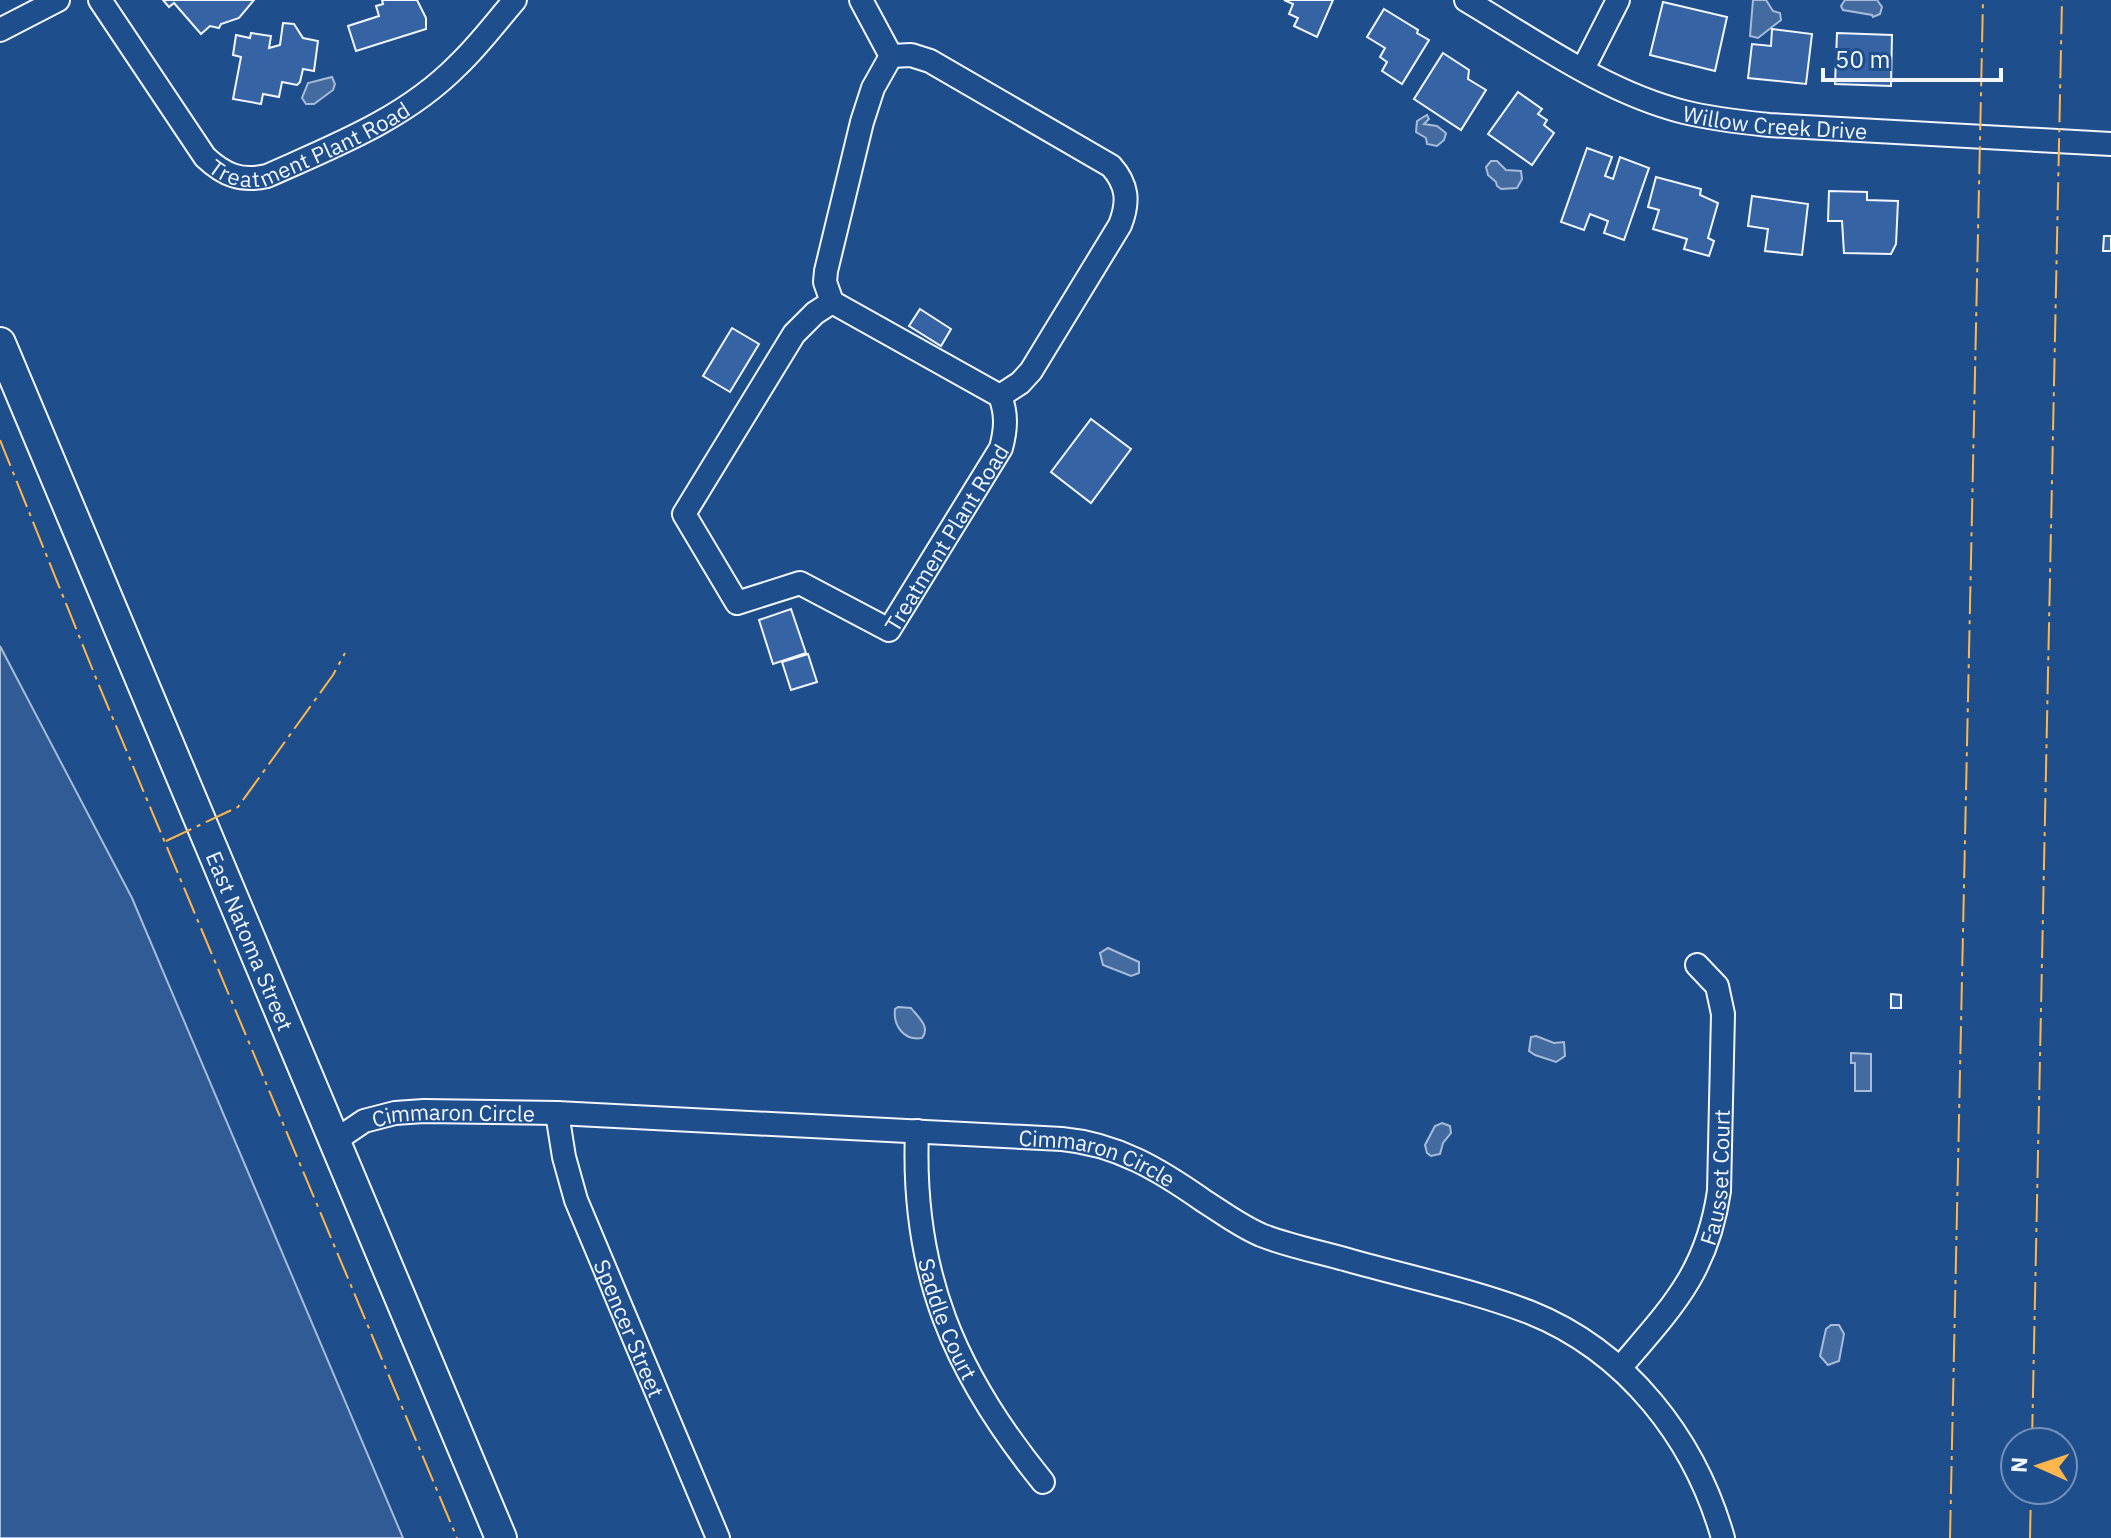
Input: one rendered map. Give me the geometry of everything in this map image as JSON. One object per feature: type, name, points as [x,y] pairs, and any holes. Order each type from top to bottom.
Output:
[{"type":"main road","name":"East Natoma Street","points":[[0,343],[501,1538]]},
{"type":"street","points":[[0,30],[58,0]]},
{"type":"street","name":"Treatment Plant Road","points":[[100,0],[205,157],[219,170],[236,178],[254,179],[370,130],[416,101],[458,66],[515,0]]},
{"type":"street","points":[[861,0],[891,56]]},
{"type":"street","name":"Willow Creek Drive","points":[[1466,0],[1621,89],[1681,111],[1769,125],[2111,144]]},
{"type":"street","points":[[1583,69],[1618,0]]},
{"type":"street","points":[[911,55],[943,69],[1111,166],[1126,191],[1127,208],[1120,225],[1039,358],[1020,383],[1000,396],[832,302],[825,282],[862,122],[873,88],[891,56],[911,55]]},
{"type":"street","name":"Treatment Plant Road","points":[[832,302],[815,313],[794,334],[684,514],[737,603],[800,583],[889,630],[1001,448],[1006,429],[1005,409],[1000,396]]},
{"type":"street","name":"Fausset Court","points":[[1620,1368],[1681,1296],[1693,1277],[1703,1257],[1716,1213],[1723,1014],[1717,986],[1697,965]]},
{"type":"street","name":"Cimmaron Circle","points":[[336,1140],[364,1121],[395,1113],[424,1111],[557,1113],[1062,1139],[1105,1145],[1149,1164],[1223,1214],[1263,1235],[1530,1313],[1561,1327],[1620,1368],[1653,1401],[1683,1443],[1704,1483],[1723,1538]]},
{"type":"street","name":"Spencer Street","points":[[557,1113],[564,1157],[576,1200],[718,1538]]},
{"type":"street","name":"Saddle Court","points":[[917,1131],[915,1175],[920,1226],[940,1309],[959,1356],[983,1401],[1043,1482]]},
{"type":"shaded area","points":[[1753,0],[1766,0],[1773,11],[1780,13],[1781,20],[1758,38],[1750,36]]},
{"type":"shaded area","points":[[1845,0],[1877,0],[1882,7],[1880,14],[1873,17],[1843,10],[1841,6]]},
{"type":"shaded area","points":[[332,77],[335,84],[333,90],[314,104],[306,104],[302,98],[308,83]]},
{"type":"shaded area","points":[[1427,115],[1429,119],[1424,124],[1437,126],[1446,133],[1437,146],[1427,144],[1426,138],[1416,132],[1417,121]]},
{"type":"shaded area","points":[[1491,161],[1497,161],[1506,170],[1521,171],[1522,179],[1517,188],[1501,189],[1497,186],[1486,167]]},
{"type":"shaded area","points":[[0,646],[132,898],[403,1538],[0,1538]]},
{"type":"shaded area","points":[[1108,948],[1139,962],[1139,973],[1131,976],[1103,965],[1100,953]]},
{"type":"shaded area","points":[[898,1007],[911,1008],[920,1019],[925,1030],[922,1038],[910,1037],[901,1031],[895,1015]]},
{"type":"shaded area","points":[[1531,1037],[1554,1043],[1564,1042],[1565,1056],[1556,1062],[1529,1051]]},
{"type":"shaded area","points":[[1851,1053],[1871,1054],[1871,1091],[1855,1091],[1855,1063],[1851,1063]]},
{"type":"shaded area","points":[[1442,1123],[1450,1126],[1451,1133],[1443,1143],[1440,1154],[1431,1156],[1425,1145],[1435,1126]]},
{"type":"shaded area","points":[[1839,1325],[1844,1334],[1839,1361],[1828,1365],[1820,1356],[1826,1329]]},
{"type":"building","points":[[163,0],[254,0],[239,18],[221,24],[219,28],[210,26],[201,34],[174,3],[169,7]]},
{"type":"building","points":[[382,0],[417,0],[426,18],[426,29],[356,51],[348,26],[379,16],[376,6],[383,4]]},
{"type":"building","points":[[1284,0],[1333,0],[1317,37],[1294,26],[1298,18],[1289,14],[1293,4]]},
{"type":"building","points":[[1663,2],[1727,17],[1715,71],[1650,55]]},
{"type":"building","points":[[1384,9],[1429,40],[1402,84],[1382,71],[1387,62],[1380,57],[1385,48],[1367,37]]},
{"type":"building","points":[[283,23],[294,24],[303,38],[318,41],[314,71],[303,69],[297,85],[282,82],[279,97],[263,94],[261,104],[233,99],[241,57],[233,55],[236,35],[250,38],[251,33],[271,36],[269,48],[280,45]]},
{"type":"building","points":[[1772,29],[1812,34],[1806,84],[1748,78],[1752,44],[1771,46]]},
{"type":"building","points":[[1837,33],[1892,35],[1891,86],[1835,84]]},
{"type":"building","points":[[1443,53],[1469,70],[1468,79],[1486,90],[1461,130],[1414,99]]},
{"type":"building","points":[[1518,92],[1542,109],[1538,114],[1547,120],[1544,125],[1554,133],[1532,165],[1488,134]]},
{"type":"building","points":[[1587,148],[1612,157],[1605,176],[1613,179],[1620,157],[1649,168],[1624,240],[1604,233],[1608,221],[1590,214],[1584,230],[1561,222]]},
{"type":"building","points":[[1656,177],[1701,189],[1700,195],[1718,203],[1708,238],[1714,241],[1709,256],[1684,249],[1687,239],[1653,229],[1659,210],[1648,207]]},
{"type":"building","points":[[1829,191],[1867,192],[1867,200],[1898,201],[1896,244],[1891,254],[1844,253],[1842,221],[1828,221]]},
{"type":"building","points":[[1752,196],[1808,204],[1802,255],[1765,251],[1768,229],[1748,226]]},
{"type":"building","points":[[2104,236],[2111,236],[2111,251],[2103,251]]},
{"type":"building","points":[[920,309],[951,329],[941,346],[909,326]]},
{"type":"building","points":[[732,328],[759,344],[730,392],[703,376]]},
{"type":"building","points":[[1091,419],[1131,449],[1091,503],[1051,472]]},
{"type":"building","points":[[791,609],[806,653],[773,664],[759,620]]},
{"type":"building","points":[[808,654],[817,682],[791,690],[782,662]]},
{"type":"building","points":[[1891,994],[1901,995],[1901,1008],[1891,1008]]},
{"type":"power","points":[[1950,1538],[1983,0]]},
{"type":"power","points":[[2032,1426],[2062,0]]},
{"type":"power","points":[[0,440],[98,683],[457,1538]]},
{"type":"power","points":[[166,841],[238,807],[333,675],[345,653]]},
{"type":"power","points":[[2030,1538],[2031,1506]]}]
